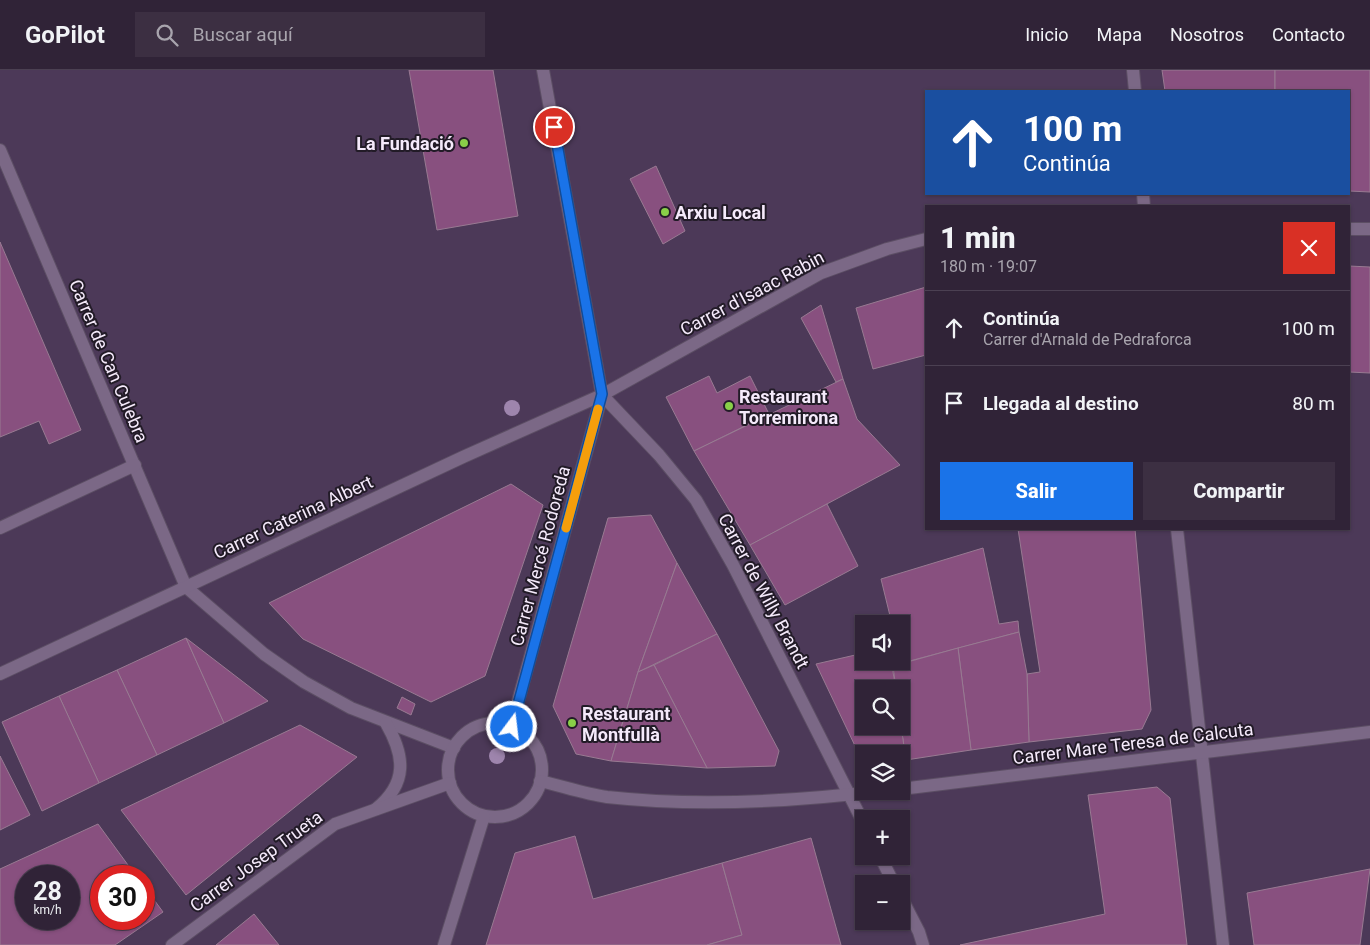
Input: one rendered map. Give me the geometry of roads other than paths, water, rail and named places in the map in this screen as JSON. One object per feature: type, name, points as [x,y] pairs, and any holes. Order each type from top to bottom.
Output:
[{"type":"street","points":[[543,70],[602,394]]},
{"type":"street","points":[[1133,70],[1135,90]]},
{"type":"street","name":"Carrer de Can Culebra","points":[[0,150],[186,587]]},
{"type":"street","points":[[1350,229],[1370,229]]},
{"type":"street","name":"Carrer d'Isaac Rabin","points":[[602,394],[821,273],[886,249],[925,240]]},
{"type":"street","name":"Carrer Caterina Albert","points":[[0,674],[602,394]]},
{"type":"street","name":"Carrer Mercé Rodoreda","points":[[512,727],[602,394]]},
{"type":"street","name":"Carrer de Willy Brandt","points":[[602,394],[659,455],[696,500],[733,565],[857,810]]},
{"type":"street","points":[[0,528],[135,465]]},
{"type":"street","points":[[1177,530],[1200,752],[1223,945]]},
{"type":"street","points":[[186,587],[264,654],[304,682],[351,708],[454,748]]},
{"type":"street","points":[[373,812],[392,792],[399,779],[401,762],[398,743],[386,723]]},
{"type":"street","points":[[492,724],[512,727],[521,732],[536,748],[542,770],[540,781],[535,795],[525,806],[513,814],[498,817],[484,816],[466,807],[459,800],[450,783],[448,765],[454,748],[466,734],[483,725],[492,724]]},
{"type":"street","name":"Carrer Mare Teresa de Calcuta","points":[[910,788],[1370,732]]},
{"type":"street","points":[[540,781],[605,797],[666,801],[774,801],[855,794]]},
{"type":"street","name":"Carrer Josep Trueta","points":[[172,945],[335,824],[450,783]]},
{"type":"street","points":[[444,945],[484,816]]},
{"type":"street","points":[[910,914],[923,945]]},
{"type":"place","name":"La Fundació","points":[[464,143]]},
{"type":"place","name":"Arxiu Local","points":[[665,212]]},
{"type":"place","name":"Restaurant Torremirona","points":[[729,406]]},
{"type":"place","name":"Restaurant Montfullà","points":[[572,723]]}]
